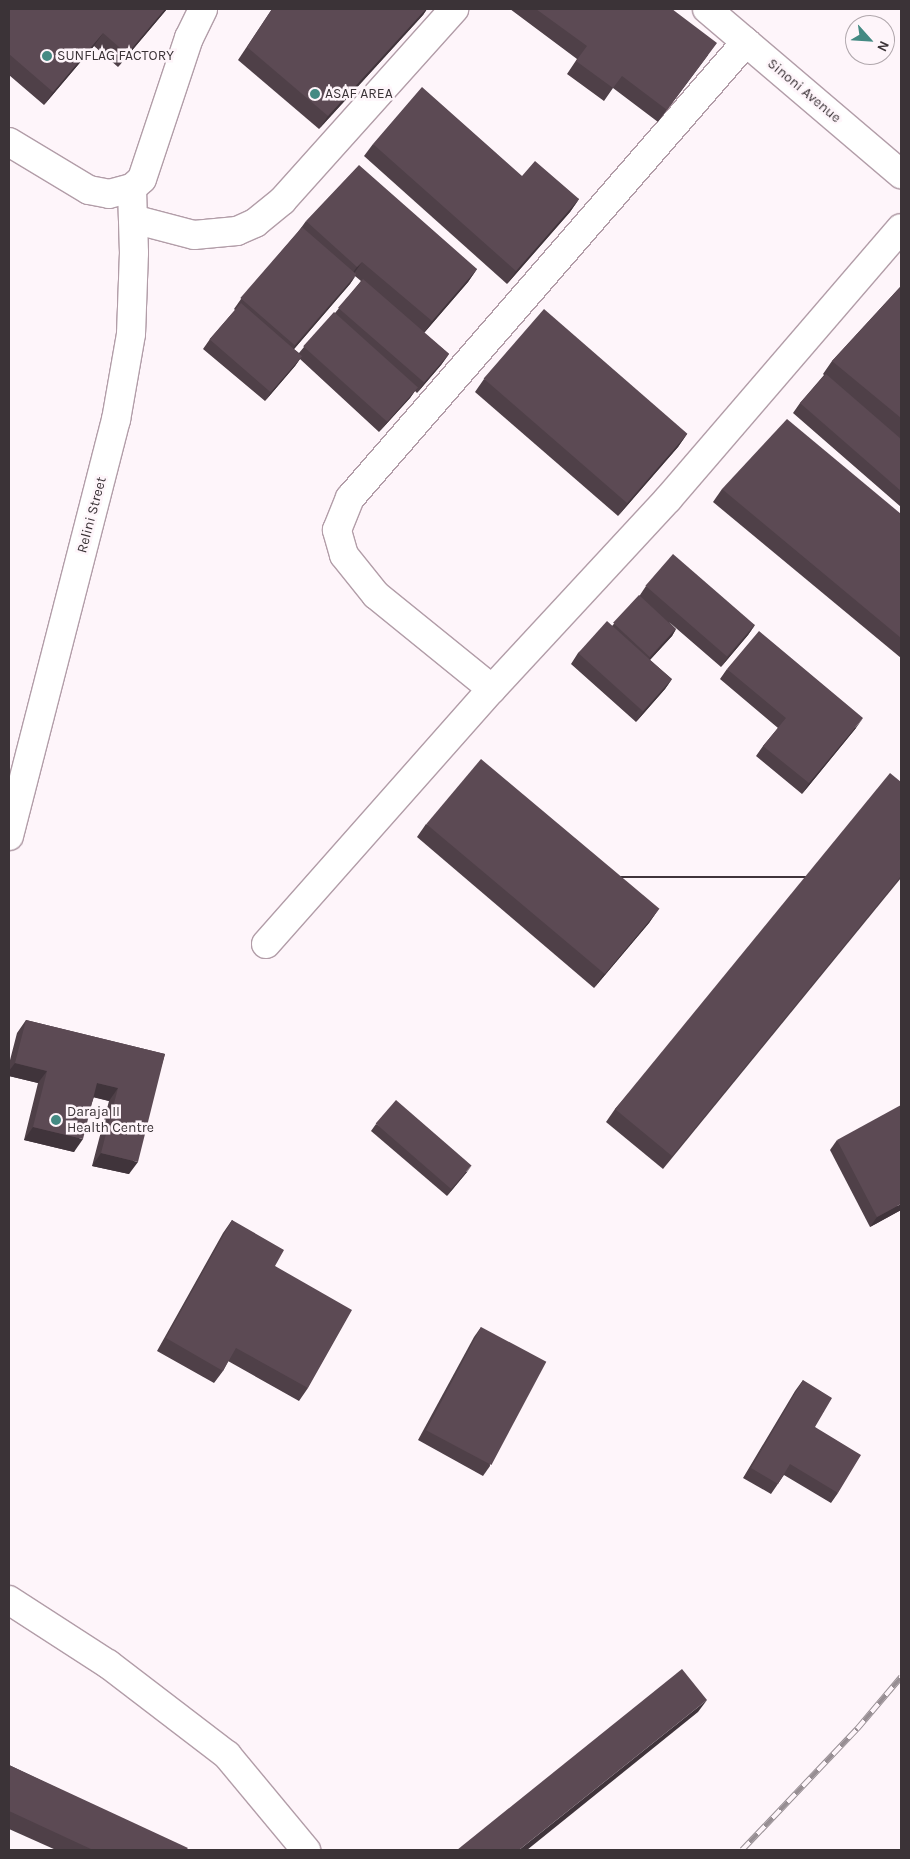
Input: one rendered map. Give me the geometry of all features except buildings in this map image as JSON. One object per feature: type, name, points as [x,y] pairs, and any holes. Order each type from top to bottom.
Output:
[{"type":"street","points":[[9,142],[89,190],[109,194],[132,188],[142,178],[190,38],[203,9]]},
{"type":"street","points":[[132,219],[194,235],[237,231],[255,223],[282,201],[454,9]]},
{"type":"street","name":"Sinoni Avenue","points":[[707,9],[901,174]]},
{"type":"street","points":[[492,689],[376,595],[344,555],[337,530],[350,498],[746,42]]},
{"type":"street","name":"Relini Street","points":[[9,836],[116,420],[130,334],[132,188]]},
{"type":"street","points":[[266,944],[492,689],[668,499],[901,228]]},
{"type":"street","points":[[9,1600],[108,1664],[227,1755],[306,1850]]},
{"type":"railway","points":[[742,1850],[857,1729],[901,1677]]},
{"type":"place","name":"SUNFLAG FACTORY","points":[[47,56]]},
{"type":"place","name":"ASAF AREA","points":[[315,94]]},
{"type":"place","name":"Daraja II Health Centre","points":[[56,1120]]}]
